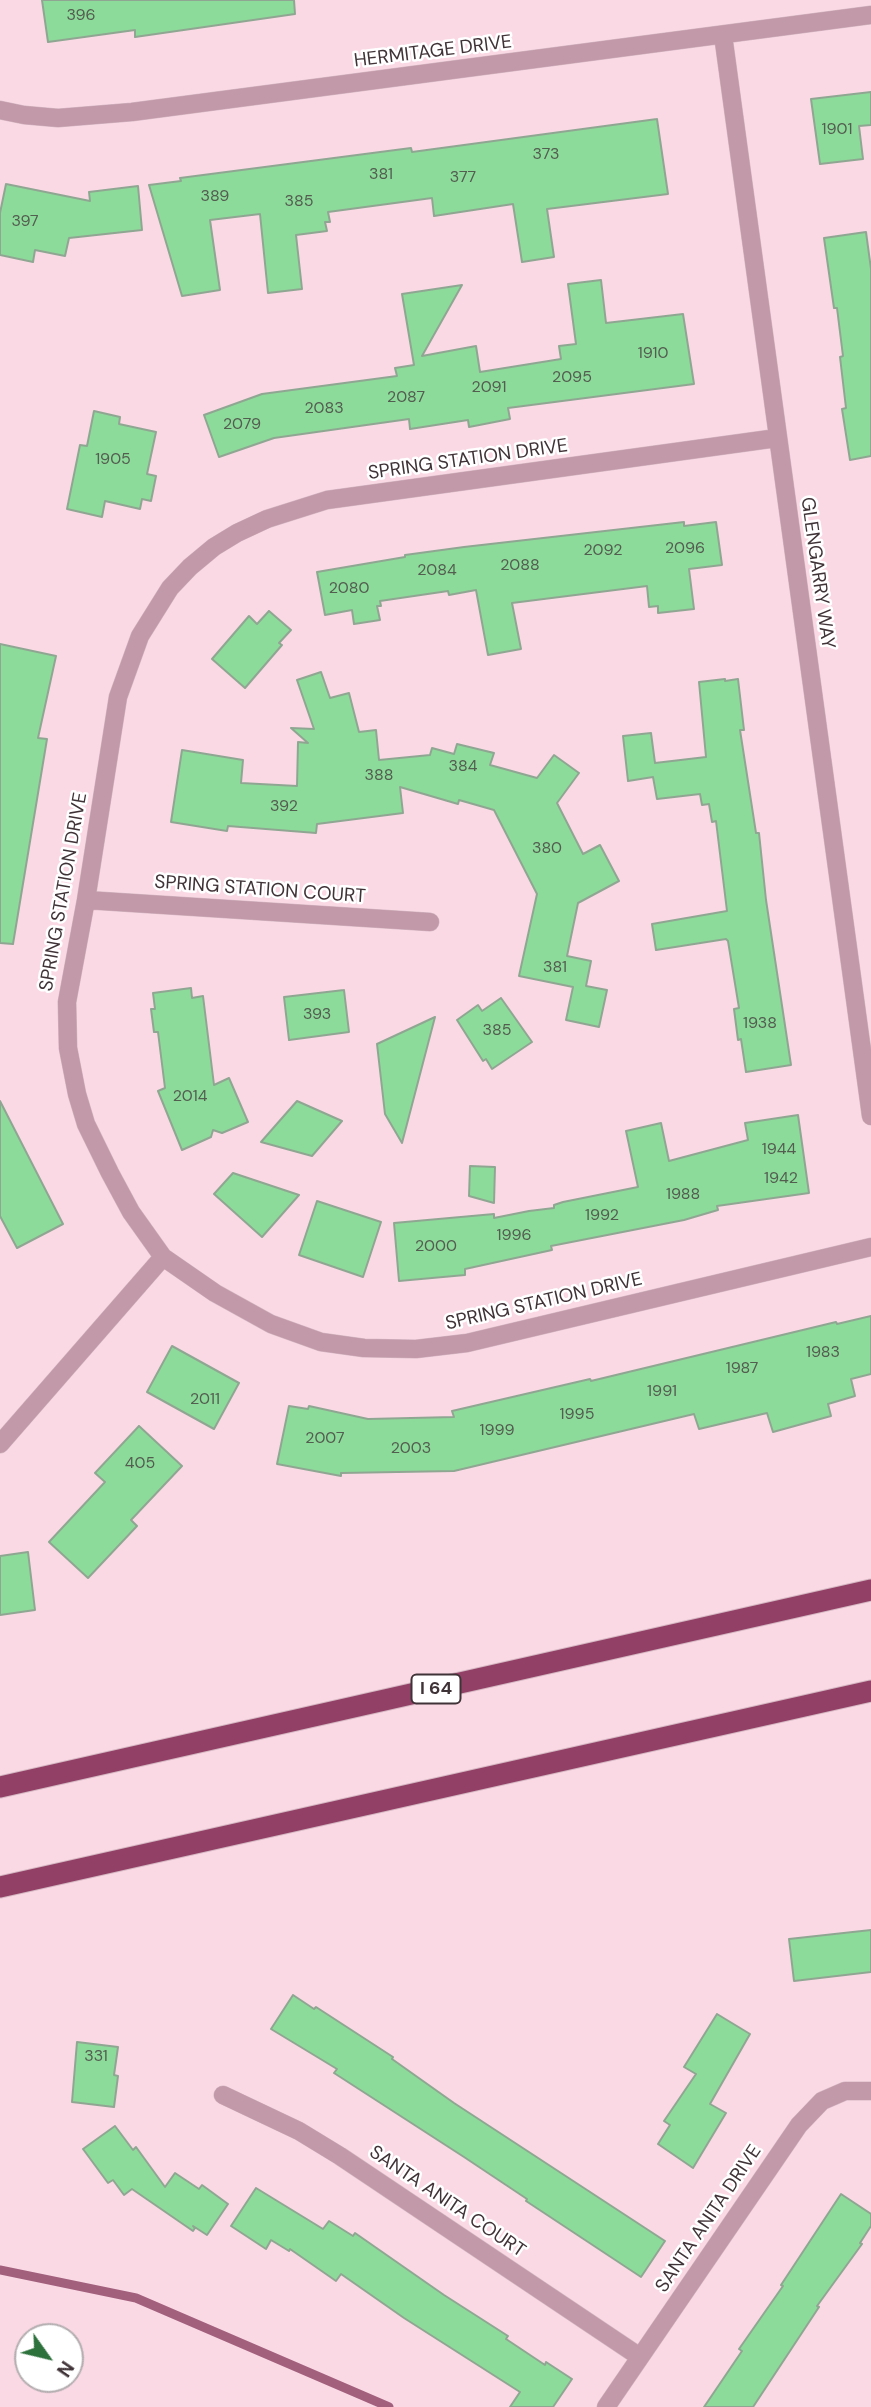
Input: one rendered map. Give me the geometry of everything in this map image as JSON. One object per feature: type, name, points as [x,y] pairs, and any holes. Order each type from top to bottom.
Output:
[{"type":"highway","name":"I 64","points":[[0,1787],[871,1590]]},
{"type":"highway","points":[[0,1887],[871,1691]]},
{"type":"street","name":"HERMITAGE DRIVE","points":[[0,110],[58,118],[132,113],[871,15]]},
{"type":"street","name":"GLENGARRY WAY","points":[[723,35],[871,1116]]},
{"type":"street","name":"SPRING STATION DRIVE","points":[[777,438],[327,500],[267,519],[214,547],[170,588],[140,636],[118,698],[86,900],[66,1002],[68,1048],[86,1124],[131,1212],[163,1257],[215,1293],[271,1324],[321,1342],[364,1348],[416,1349],[467,1343],[871,1247]]},
{"type":"street","name":"SPRING STATION COURT","points":[[86,900],[430,922]]},
{"type":"street","points":[[0,1444],[163,1257]]},
{"type":"street","name":"SANTA ANITA DRIVE","points":[[606,2407],[799,2125],[822,2101],[845,2091],[871,2091]]},
{"type":"street","name":"SANTA ANITA COURT","points":[[223,2095],[299,2131],[330,2150],[640,2357]]},
{"type":"building","points":[[42,0],[294,0],[295,14],[135,37],[135,30],[48,42]]},
{"type":"building","points":[[871,92],[871,125],[859,126],[863,159],[820,164],[811,99]]},
{"type":"building","points":[[657,119],[668,194],[547,209],[554,257],[522,262],[513,204],[434,216],[432,198],[328,212],[330,222],[325,222],[327,231],[296,235],[302,289],[268,293],[260,214],[210,220],[220,290],[182,296],[149,185],[181,181],[180,178],[411,148],[412,152]]},
{"type":"building","points":[[6,184],[90,201],[89,192],[138,186],[142,230],[69,238],[65,256],[35,250],[33,262],[0,255],[0,213]]},
{"type":"building","points":[[866,232],[871,269],[871,456],[850,460],[842,409],[846,408],[840,357],[843,356],[824,238]]},
{"type":"building","points":[[601,280],[606,323],[683,314],[694,384],[508,408],[510,419],[469,427],[468,420],[410,429],[409,419],[274,438],[219,457],[204,415],[262,394],[397,376],[395,368],[414,365],[402,294],[462,285],[422,356],[476,346],[480,372],[561,359],[559,346],[576,344],[568,284]]},
{"type":"building","points":[[94,411],[120,417],[119,424],[156,432],[147,474],[156,476],[151,501],[142,499],[140,509],[105,501],[102,517],[67,509],[80,445],[87,446]]},
{"type":"building","points":[[684,522],[684,526],[716,522],[722,565],[689,569],[694,609],[658,613],[658,606],[649,607],[647,586],[512,603],[521,649],[488,655],[476,590],[449,595],[448,591],[380,601],[381,606],[377,606],[380,620],[354,624],[352,610],[325,615],[317,572],[405,555]]},
{"type":"building","points":[[269,611],[291,630],[279,643],[282,645],[245,688],[212,659],[249,616],[257,624]]},
{"type":"building","points":[[0,644],[56,656],[38,738],[47,739],[13,944],[0,943]]},
{"type":"building","points":[[321,672],[330,698],[349,693],[359,732],[376,730],[379,760],[430,755],[432,748],[454,754],[457,744],[494,753],[490,765],[537,778],[554,755],[579,773],[557,803],[583,854],[600,845],[619,881],[578,903],[567,956],[591,961],[586,986],[607,990],[599,1027],[566,1020],[573,987],[519,976],[537,894],[494,810],[459,800],[458,804],[400,787],[403,813],[317,824],[316,833],[228,826],[227,831],[171,822],[182,750],[243,760],[241,783],[297,786],[298,742],[308,743],[291,728],[314,729],[297,680]]},
{"type":"building","points":[[738,679],[744,730],[740,730],[756,833],[759,833],[766,900],[791,1065],[746,1072],[741,1039],[738,1040],[734,1009],[739,1008],[728,941],[726,939],[656,950],[652,924],[727,911],[716,821],[712,822],[709,804],[702,805],[700,794],[657,799],[653,777],[628,781],[623,736],[651,733],[655,763],[706,757],[699,682]]},
{"type":"building","points":[[191,988],[192,998],[203,996],[214,1085],[229,1078],[248,1122],[222,1133],[213,1130],[211,1137],[182,1150],[158,1091],[165,1088],[158,1032],[154,1032],[151,1009],[155,1009],[153,993]]},
{"type":"building","points":[[344,990],[349,1032],[289,1040],[284,997]]},
{"type":"building","points":[[501,998],[532,1042],[492,1069],[486,1059],[483,1061],[457,1020],[478,1005],[482,1011]]},
{"type":"building","points":[[435,1017],[402,1143],[385,1114],[377,1044]]},
{"type":"building","points":[[0,1101],[63,1224],[17,1248],[0,1216]]},
{"type":"building","points":[[297,1101],[342,1121],[312,1156],[261,1142]]},
{"type":"building","points":[[798,1115],[809,1193],[717,1206],[718,1210],[684,1220],[551,1246],[552,1250],[465,1269],[465,1275],[399,1281],[394,1223],[494,1214],[494,1218],[554,1208],[554,1205],[563,1202],[638,1187],[626,1131],[661,1123],[669,1161],[748,1140],[745,1123]]},
{"type":"building","points":[[470,1166],[495,1167],[494,1203],[469,1196]]},
{"type":"building","points":[[233,1173],[299,1195],[262,1237],[214,1194]]},
{"type":"building","points":[[317,1201],[381,1222],[363,1277],[299,1255]]},
{"type":"building","points":[[871,1316],[871,1374],[851,1379],[855,1396],[828,1404],[831,1416],[773,1432],[767,1413],[699,1429],[694,1414],[454,1471],[341,1473],[341,1476],[277,1464],[289,1406],[308,1409],[309,1406],[368,1419],[454,1417],[452,1411]]},
{"type":"building","points":[[172,1346],[239,1383],[214,1429],[147,1392]]},
{"type":"building","points":[[139,1426],[182,1466],[131,1520],[137,1526],[88,1578],[49,1542],[105,1482],[95,1473]]},
{"type":"building","points":[[28,1552],[35,1610],[0,1615],[0,1556]]},
{"type":"building","points":[[871,1930],[871,1972],[794,1981],[789,1939]]},
{"type":"building","points":[[293,1995],[393,2057],[392,2059],[454,2103],[665,2241],[641,2277],[334,2073],[337,2069],[271,2029]]},
{"type":"building","points":[[717,2014],[750,2034],[710,2104],[726,2113],[693,2168],[658,2144],[670,2125],[664,2121],[696,2074],[684,2067]]},
{"type":"building","points":[[77,2042],[118,2047],[114,2075],[118,2076],[114,2107],[72,2102]]},
{"type":"building","points":[[115,2126],[133,2150],[136,2147],[165,2187],[175,2173],[199,2189],[202,2185],[228,2204],[207,2235],[193,2226],[193,2231],[132,2189],[124,2195],[113,2180],[108,2183],[83,2149]]},
{"type":"building","points":[[256,2188],[323,2229],[329,2221],[353,2236],[355,2233],[508,2336],[506,2339],[572,2379],[553,2407],[510,2407],[520,2392],[341,2274],[336,2281],[290,2249],[289,2251],[271,2240],[266,2249],[231,2226]]},
{"type":"building","points":[[841,2194],[871,2214],[871,2226],[860,2243],[862,2244],[817,2306],[819,2307],[753,2407],[704,2407],[742,2351],[739,2349],[783,2286],[781,2285]]},
{"type":"waterway","points":[[0,2270],[136,2298],[389,2407]]}]
